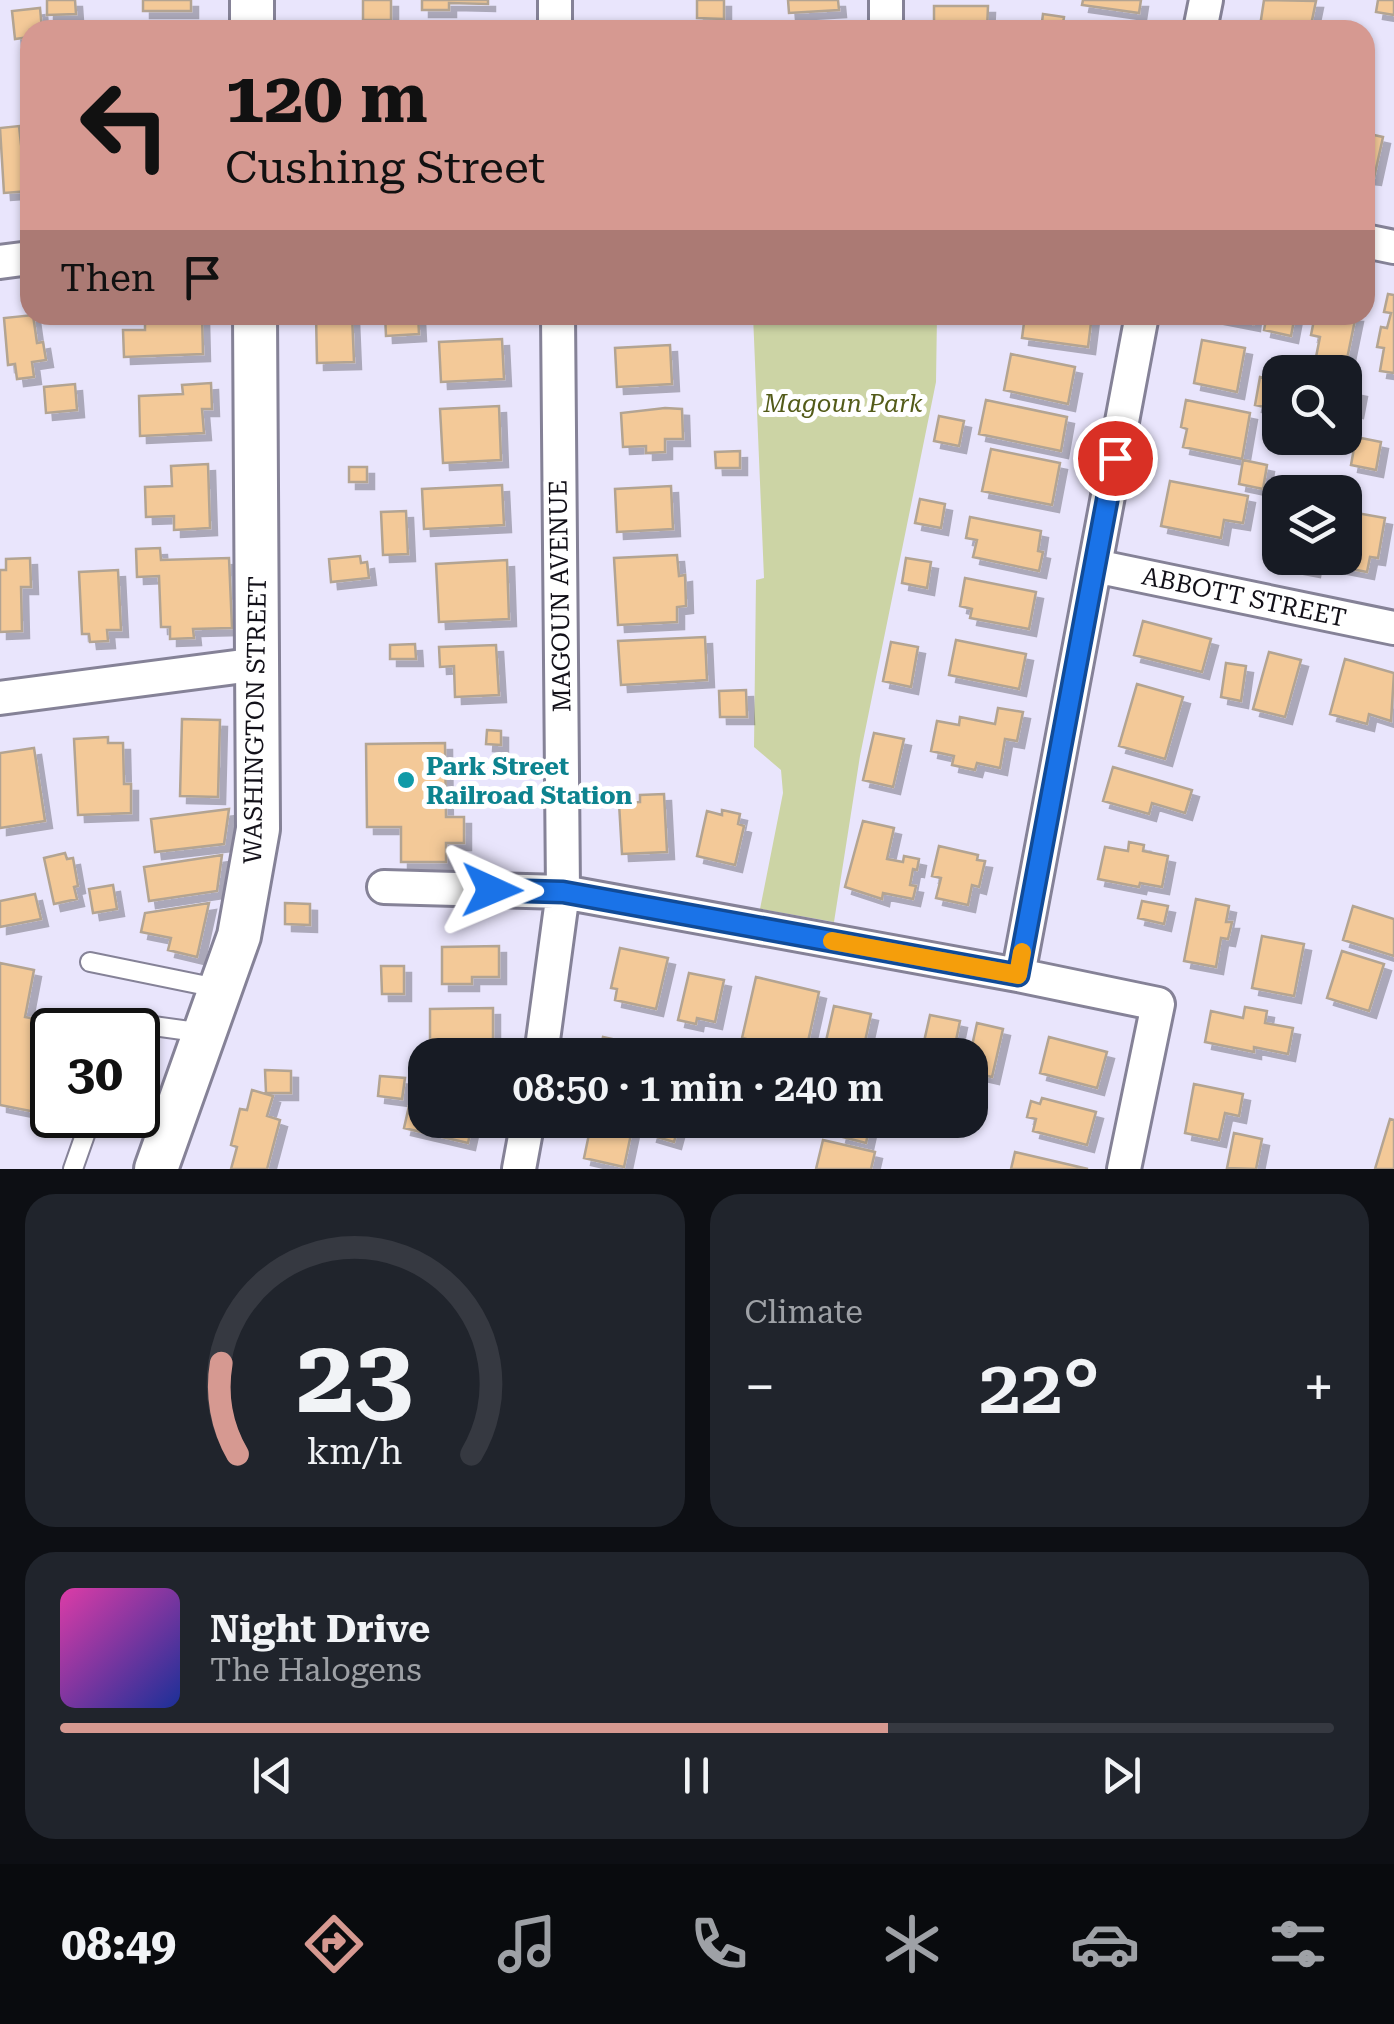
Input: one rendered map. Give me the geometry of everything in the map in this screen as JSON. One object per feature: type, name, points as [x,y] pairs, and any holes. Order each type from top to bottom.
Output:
[{"type":"street","name":"WASHINGTON STREET","points":[[156,1169],[222,989],[247,905],[258,829],[256,325]]},
{"type":"street","name":"MAGOUN AVENUE","points":[[543,1038],[563,892],[558,325]]},
{"type":"street","points":[[1018,975],[1140,325]]},
{"type":"street","name":"ABBOTT STREET","points":[[1095,566],[1394,628]]},
{"type":"street","points":[[0,698],[259,664]]},
{"type":"street","points":[[384,887],[563,892],[1158,1004],[1124,1169]]},
{"type":"street","points":[[518,1169],[524,1138]]},
{"type":"lane","points":[[90,962],[222,989]]},
{"type":"lane","points":[[160,1027],[205,1033]]},
{"type":"lane","points":[[73,1169],[84,1138]]},
{"type":"green space","name":"Magoun Park","points":[[753,325],[937,325],[936,382],[860,756],[834,922],[760,909],[783,793],[781,770],[754,747],[756,580],[764,578]]},
{"type":"building","points":[[47,0],[75,0],[76,14],[47,15]]},
{"type":"building","points":[[143,0],[191,0],[191,11],[143,11]]},
{"type":"building","points":[[363,0],[391,0],[391,20],[363,20]]},
{"type":"building","points":[[422,0],[488,0],[488,4],[449,3],[449,10],[422,10]]},
{"type":"building","points":[[697,0],[724,0],[724,19],[697,18]]},
{"type":"building","points":[[788,0],[838,0],[839,10],[789,13]]},
{"type":"building","points":[[1083,0],[1141,0],[1139,13],[1082,5]]},
{"type":"building","points":[[1264,0],[1316,1],[1312,20],[1261,20]]},
{"type":"building","points":[[1378,0],[1394,0],[1394,15],[1376,12]]},
{"type":"building","points":[[934,6],[988,6],[987,20],[934,20]]},
{"type":"building","points":[[40,8],[41,20],[20,20],[20,38],[15,39],[12,11]]},
{"type":"building","points":[[1043,14],[1064,17],[1064,20],[1042,20]]},
{"type":"building","points":[[19,126],[20,192],[4,193],[0,128]]},
{"type":"building","points":[[1375,135],[1383,137],[1375,173]]},
{"type":"building","points":[[1388,294],[1394,295],[1394,373],[1380,371],[1384,348],[1377,347],[1381,327],[1387,328],[1391,313],[1384,312]]},
{"type":"building","points":[[20,316],[20,325],[34,325],[37,343],[43,342],[46,360],[32,362],[34,377],[17,379],[15,364],[8,365],[4,318]]},
{"type":"building","points":[[145,325],[202,325],[203,354],[124,357],[123,330],[145,330]]},
{"type":"building","points":[[316,325],[352,325],[354,362],[317,363]]},
{"type":"building","points":[[385,325],[419,325],[419,334],[386,336]]},
{"type":"building","points":[[1024,325],[1091,325],[1088,347],[1022,338]]},
{"type":"building","points":[[1265,325],[1293,325],[1291,336],[1264,330]]},
{"type":"building","points":[[1313,325],[1354,325],[1348,355],[1316,355],[1320,337],[1311,335]]},
{"type":"building","points":[[502,339],[504,379],[441,382],[439,342]]},
{"type":"building","points":[[1202,340],[1245,348],[1237,392],[1194,383]]},
{"type":"building","points":[[670,345],[672,384],[617,387],[615,348]]},
{"type":"building","points":[[1011,354],[1075,367],[1068,404],[1004,390]]},
{"type":"building","points":[[1260,377],[1262,377],[1262,406],[1255,405]]},
{"type":"building","points":[[211,383],[212,409],[202,409],[204,433],[140,436],[139,396],[183,394],[182,385]]},
{"type":"building","points":[[75,384],[77,410],[46,413],[44,387]]},
{"type":"building","points":[[986,400],[1067,417],[1061,451],[979,434]]},
{"type":"building","points":[[1186,400],[1250,413],[1242,459],[1183,447],[1187,429],[1181,427]]},
{"type":"building","points":[[499,406],[501,460],[443,463],[440,409]]},
{"type":"building","points":[[682,409],[683,439],[665,439],[665,452],[646,453],[646,446],[623,447],[621,413]]},
{"type":"building","points":[[939,416],[964,421],[959,446],[934,441]]},
{"type":"building","points":[[1362,438],[1381,442],[1376,470],[1351,465],[1353,455],[1362,455]]},
{"type":"building","points":[[991,449],[1060,463],[1052,505],[982,491]]},
{"type":"building","points":[[740,451],[740,468],[716,468],[715,452]]},
{"type":"building","points":[[1243,460],[1267,465],[1262,489],[1239,484]]},
{"type":"building","points":[[208,464],[210,528],[174,530],[174,516],[146,517],[145,487],[172,486],[171,466]]},
{"type":"building","points":[[349,467],[367,467],[367,482],[349,482]]},
{"type":"building","points":[[1170,481],[1248,496],[1243,523],[1224,520],[1221,538],[1161,526]]},
{"type":"building","points":[[502,485],[504,525],[424,529],[422,489]]},
{"type":"building","points":[[671,486],[673,529],[617,532],[615,489]]},
{"type":"building","points":[[920,499],[945,504],[941,528],[915,523]]},
{"type":"building","points":[[406,511],[408,554],[383,555],[381,512]]},
{"type":"building","points":[[1362,514],[1385,518],[1378,558],[1370,557],[1367,572],[1362,571]]},
{"type":"building","points":[[970,517],[1041,531],[1038,551],[1043,552],[1039,571],[973,557],[977,540],[966,538]]},
{"type":"building","points":[[160,548],[161,560],[229,558],[232,628],[193,629],[194,638],[170,639],[170,627],[161,627],[159,576],[137,577],[136,549]]},
{"type":"building","points":[[677,555],[679,576],[685,575],[686,606],[677,607],[677,622],[618,625],[614,558]]},
{"type":"building","points":[[360,556],[361,563],[367,562],[369,578],[331,582],[329,559]]},
{"type":"building","points":[[30,558],[31,587],[21,587],[22,631],[0,632],[0,570],[6,570],[6,559]]},
{"type":"building","points":[[906,558],[931,562],[927,588],[902,583]]},
{"type":"building","points":[[507,560],[509,619],[439,622],[436,564]]},
{"type":"building","points":[[118,570],[121,630],[107,630],[108,641],[90,642],[89,634],[82,634],[79,572]]},
{"type":"building","points":[[965,578],[1036,592],[1029,629],[970,618],[972,609],[960,606]]},
{"type":"building","points":[[1143,621],[1211,639],[1202,672],[1134,655]]},
{"type":"building","points":[[705,637],[707,680],[621,685],[618,641]]},
{"type":"building","points":[[956,640],[1026,654],[1019,689],[949,675]]},
{"type":"building","points":[[891,642],[918,647],[911,687],[883,681]]},
{"type":"building","points":[[415,644],[416,659],[390,659],[390,645]]},
{"type":"building","points":[[496,645],[499,695],[455,697],[454,666],[440,667],[439,647]]},
{"type":"building","points":[[1269,652],[1301,660],[1285,717],[1253,709]]},
{"type":"building","points":[[1345,659],[1394,673],[1391,721],[1369,714],[1367,724],[1330,714]]},
{"type":"building","points":[[1226,663],[1246,666],[1241,701],[1221,697]]},
{"type":"building","points":[[1137,684],[1183,697],[1165,759],[1119,746]]},
{"type":"building","points":[[746,690],[747,717],[720,717],[719,691]]},
{"type":"building","points":[[998,708],[1023,712],[1017,741],[1005,739],[1000,768],[977,763],[975,770],[952,765],[954,756],[931,751],[937,721],[959,725],[960,717],[995,724]]},
{"type":"building","points":[[182,719],[220,720],[218,797],[180,796]]},
{"type":"building","points":[[487,730],[501,731],[501,745],[486,744]]},
{"type":"building","points":[[874,733],[904,739],[893,787],[863,780]]},
{"type":"building","points":[[108,737],[108,743],[123,743],[124,784],[131,784],[131,813],[78,815],[74,739]]},
{"type":"building","name":"Park Street Railroad Station","points":[[445,743],[446,817],[464,817],[464,843],[446,843],[446,862],[401,862],[401,827],[367,827],[366,744]]},
{"type":"building","points":[[34,748],[45,821],[0,828],[0,753]]},
{"type":"building","points":[[1113,767],[1192,790],[1185,813],[1152,803],[1149,814],[1103,801]]},
{"type":"building","points":[[664,794],[667,852],[622,854],[619,803],[640,802],[640,795]]},
{"type":"building","points":[[229,809],[224,844],[155,852],[151,819]]},
{"type":"building","points":[[722,810],[740,814],[738,824],[744,826],[735,865],[697,856],[707,811],[722,815]]},
{"type":"building","points":[[863,821],[894,828],[887,859],[919,859],[910,885],[916,886],[913,899],[883,893],[882,899],[845,887]]},
{"type":"building","points":[[1129,842],[1144,845],[1143,851],[1168,856],[1162,887],[1098,879],[1105,847],[1128,851]]},
{"type":"building","points":[[939,846],[978,855],[977,860],[985,861],[979,887],[972,885],[968,905],[936,898],[941,878],[932,876]]},
{"type":"building","points":[[65,853],[67,859],[73,858],[77,899],[54,904],[44,858]]},
{"type":"building","points":[[222,855],[217,891],[149,901],[144,867]]},
{"type":"building","points":[[113,885],[117,909],[93,913],[89,889]]},
{"type":"building","points":[[35,894],[41,919],[0,927],[0,901]]},
{"type":"building","points":[[1196,899],[1229,906],[1226,922],[1232,922],[1228,939],[1221,938],[1216,967],[1184,961]]},
{"type":"building","points":[[1142,901],[1168,906],[1164,924],[1138,918]]},
{"type":"building","points":[[209,903],[197,957],[168,950],[171,938],[141,932],[145,913]]},
{"type":"building","points":[[285,903],[310,904],[310,925],[285,924]]},
{"type":"building","points":[[1353,906],[1394,919],[1394,956],[1343,940]]},
{"type":"building","points":[[1262,936],[1304,944],[1294,996],[1252,988]]},
{"type":"building","points":[[499,946],[499,977],[472,977],[472,984],[442,984],[442,947]]},
{"type":"building","points":[[620,948],[668,958],[656,1009],[615,1000],[617,989],[611,988]]},
{"type":"building","points":[[1342,951],[1384,964],[1369,1011],[1327,998]]},
{"type":"building","points":[[0,963],[34,970],[25,1017],[30,1018],[30,1111],[0,1105]]},
{"type":"building","points":[[381,966],[404,966],[404,994],[382,994]]},
{"type":"building","points":[[689,973],[724,980],[715,1022],[697,1018],[696,1024],[678,1020]]},
{"type":"building","points":[[756,977],[819,992],[809,1038],[742,1038]]},
{"type":"building","points":[[834,1006],[871,1014],[866,1038],[827,1038]]},
{"type":"building","points":[[1245,1007],[1267,1011],[1265,1023],[1293,1028],[1288,1054],[1205,1042],[1211,1011],[1243,1018]]},
{"type":"building","points":[[493,1008],[493,1038],[430,1038],[430,1009]]},
{"type":"building","points":[[930,1015],[960,1021],[956,1038],[925,1038]]},
{"type":"building","points":[[977,1023],[1003,1029],[992,1077],[988,1076],[988,1038],[974,1038]]},
{"type":"building","points":[[1049,1037],[1107,1052],[1097,1088],[1040,1073]]},
{"type":"building","points":[[265,1070],[291,1071],[291,1093],[266,1093]]},
{"type":"building","points":[[380,1076],[405,1078],[402,1099],[378,1096]]},
{"type":"building","points":[[1194,1084],[1243,1094],[1239,1116],[1225,1113],[1219,1140],[1185,1133]]},
{"type":"building","points":[[252,1090],[273,1096],[267,1116],[280,1120],[267,1169],[231,1169],[237,1147],[231,1145],[240,1109],[247,1110]]},
{"type":"building","points":[[1042,1098],[1096,1112],[1087,1145],[1033,1131],[1036,1119],[1027,1117],[1031,1101],[1040,1104]]},
{"type":"building","points":[[1390,1119],[1394,1120],[1394,1169],[1375,1169]]},
{"type":"building","points":[[1234,1133],[1262,1139],[1256,1169],[1227,1168]]},
{"type":"building","points":[[588,1138],[630,1138],[624,1167],[584,1158]]},
{"type":"building","points":[[823,1140],[875,1152],[871,1169],[816,1169]]},
{"type":"building","points":[[1015,1152],[1088,1169],[1011,1169]]},
{"type":"slow traffic","points":[[832,941],[1018,975],[1022,952]]},
{"type":"place","name":"Park Street Railroad Station","points":[[406,780]]},
{"type":"route","points":[[492,890],[563,892],[1018,975],[1115,458]]}]
